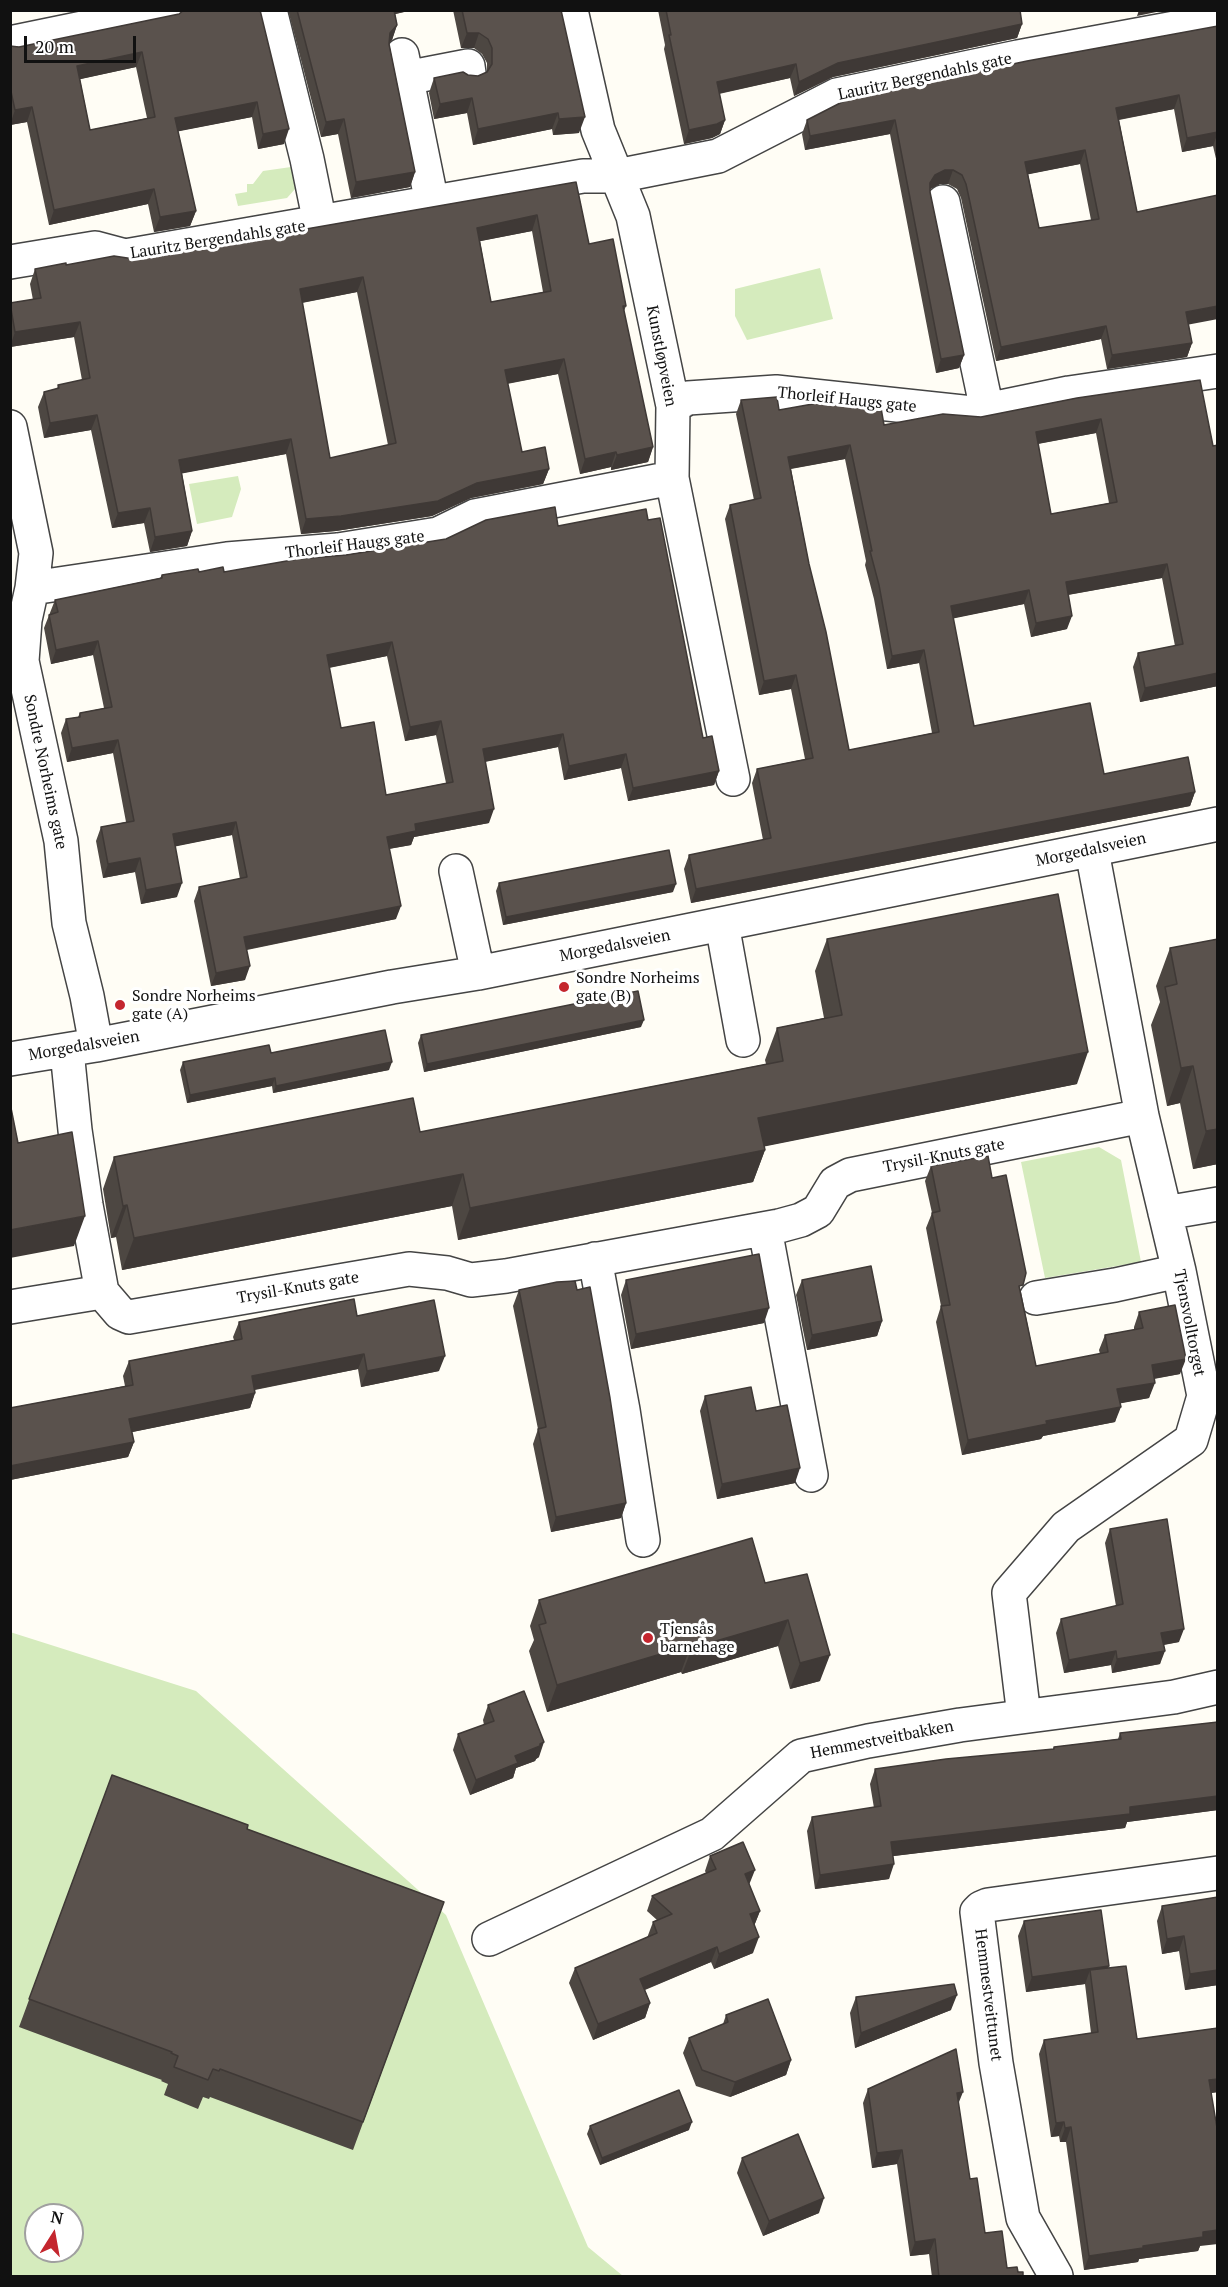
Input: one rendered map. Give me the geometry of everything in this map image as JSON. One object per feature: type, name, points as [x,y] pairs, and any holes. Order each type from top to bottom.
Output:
[{"type":"street","points":[[10,43],[170,10]]},
{"type":"street","name":"Lauritz Bergendahls gate","points":[[270,10],[307,159],[320,223]]},
{"type":"street","name":"Kunstløpveien","points":[[570,10],[598,130],[633,216],[673,406],[672,478],[733,779]]},
{"type":"street","name":"Lauritz Bergendahls gate","points":[[10,262],[95,248],[125,256],[583,176],[617,176],[718,156],[837,95],[1018,57],[1218,20]]},
{"type":"street","points":[[432,203],[404,66],[468,66],[469,73]]},
{"type":"street","points":[[943,202],[987,410]]},
{"type":"street","name":"Thorleif Haugs gate","points":[[673,406],[688,398],[776,392],[972,413],[1069,393],[1218,371]]},
{"type":"street","name":"Sondre Norheims gate","points":[[11,430],[36,553],[25,620],[22,661],[60,841],[69,923],[87,996],[81,1048],[82,1184],[102,1292]]},
{"type":"street","name":"Thorleif Haugs gate","points":[[32,588],[227,559],[338,550],[438,534],[476,516],[672,478]]},
{"type":"street","name":"Morgedalsveien","points":[[10,1059],[81,1048],[478,973],[1218,824]]},
{"type":"street","name":"Tjensvolltorget","points":[[1023,1716],[1009,1593],[1066,1527],[1191,1440],[1204,1396],[1179,1271],[1142,1116],[1092,850]]},
{"type":"street","points":[[456,871],[478,973]]},
{"type":"street","points":[[722,924],[743,1040]]},
{"type":"street","name":"Trysil-Knuts gate","points":[[102,1292],[120,1313],[129,1317],[409,1269],[447,1273],[471,1280],[506,1276],[765,1229],[801,1220],[818,1211],[836,1183],[850,1174],[1142,1116]]},
{"type":"street","points":[[1165,1213],[1218,1204]]},
{"type":"street","points":[[765,1229],[811,1475]]},
{"type":"street","points":[[595,1259],[643,1540]]},
{"type":"street","points":[[1036,1298],[1115,1285],[1179,1271]]},
{"type":"street","points":[[10,1307],[102,1292]]},
{"type":"street","name":"Hemmestveitbakken","points":[[489,1939],[711,1834],[801,1756],[868,1741],[1023,1716],[1174,1697],[1218,1687]]},
{"type":"street","name":"Hemmestveittunet","points":[[1056,2277],[1023,2218],[996,2063],[977,1912],[988,1905],[1218,1873]]},
{"type":"green space","points":[[291,167],[295,189],[287,198],[238,206],[235,194],[247,192],[247,184],[253,184],[263,171]]},
{"type":"green space","points":[[820,268],[833,319],[747,340],[735,316],[735,289]]},
{"type":"green space","points":[[238,476],[241,489],[232,517],[197,524],[189,484]]},
{"type":"green space","points":[[1099,1147],[1121,1160],[1141,1262],[1045,1278],[1021,1162]]},
{"type":"green space","points":[[10,1632],[196,1691],[446,1915],[588,2247],[623,2276],[11,2276]]},
{"type":"building","points":[[184,10],[260,10],[289,129],[263,134],[257,102],[175,118],[196,211],[160,217],[154,189],[54,210],[32,107],[15,110],[10,87],[10,46],[19,47],[179,14]],"holes":[[[142,52],[155,117],[90,130],[77,66]]]},
{"type":"building","points":[[297,10],[394,10],[397,25],[390,33],[389,44],[415,172],[356,182],[344,119],[326,122]]},
{"type":"building","points":[[462,10],[561,10],[585,117],[559,119],[558,113],[478,129],[472,98],[440,104],[434,78],[463,72],[478,76],[487,72],[492,64],[492,48],[488,39],[479,33],[467,33]]},
{"type":"building","points":[[666,10],[1020,10],[1022,24],[838,63],[799,82],[796,64],[717,82],[725,120],[689,130]]},
{"type":"building","points":[[1218,26],[1218,132],[1187,138],[1179,95],[1116,108],[1137,212],[1218,195],[1218,306],[1186,312],[1192,343],[1112,355],[1106,326],[1001,347],[966,184],[962,175],[953,170],[945,170],[935,175],[930,183],[930,192],[964,355],[941,359],[895,120],[810,136],[807,120],[848,99],[1027,61]],"holes":[[[1085,150],[1099,219],[1039,228],[1025,162]]]},
{"type":"building","points":[[576,182],[589,244],[613,239],[626,306],[623,306],[653,447],[585,459],[564,359],[505,370],[522,452],[545,447],[549,469],[477,483],[438,501],[306,519],[291,439],[179,460],[192,531],[155,537],[150,508],[118,513],[97,415],[50,423],[44,392],[59,388],[58,385],[90,378],[80,322],[15,332],[10,303],[41,298],[35,269],[114,256],[134,259]],"holes":[[[537,215],[551,291],[491,302],[477,228]],[[363,277],[396,443],[330,458],[300,289]]]},
{"type":"building","points":[[1200,380],[1213,446],[1218,445],[1218,673],[1145,688],[1138,653],[1183,644],[1167,564],[1066,582],[1072,616],[1036,623],[1029,590],[951,606],[974,726],[1090,703],[1104,774],[1188,757],[1195,792],[696,889],[689,855],[771,838],[757,769],[813,758],[796,675],[764,681],[730,505],[761,498],[741,400],[777,397],[779,410],[824,402],[854,405],[855,408],[863,406],[881,408],[884,425],[943,414],[981,417],[1077,398]],"holes":[[[1101,419],[1117,502],[1051,514],[1036,432]],[[850,445],[892,656],[924,650],[939,732],[849,750],[788,457]]]},
{"type":"building","points":[[555,507],[558,526],[646,509],[648,520],[660,518],[703,738],[712,736],[719,771],[633,788],[626,754],[569,766],[563,734],[483,749],[494,809],[415,824],[416,831],[387,837],[401,906],[244,937],[250,966],[216,973],[199,887],[247,877],[236,822],[173,834],[182,883],[146,890],[140,858],[108,864],[101,827],[134,821],[118,740],[72,748],[66,719],[80,717],[80,713],[112,707],[98,641],[56,650],[49,615],[58,612],[55,600],[198,569],[199,572],[223,567],[224,572],[298,559],[346,555],[446,539],[486,520]],"holes":[[[392,642],[410,727],[441,721],[453,782],[386,795],[374,722],[341,728],[327,655]]]},
{"type":"building","points":[[669,850],[676,884],[506,917],[499,883]]},
{"type":"building","points":[[1058,894],[1088,1052],[758,1118],[765,1150],[470,1208],[463,1174],[134,1238],[127,1205],[123,1206],[114,1157],[413,1098],[420,1132],[783,1061],[777,1028],[842,1015],[827,939]]},
{"type":"building","points":[[1218,939],[1218,1129],[1206,1131],[1193,1066],[1181,1068],[1165,987],[1177,984],[1170,948]]},
{"type":"building","points":[[638,991],[644,1020],[427,1064],[421,1035]]},
{"type":"building","points":[[385,1030],[392,1062],[276,1086],[275,1078],[190,1095],[183,1062],[269,1045],[271,1053]]},
{"type":"building","points":[[10,1103],[18,1143],[72,1132],[85,1216],[10,1230]]},
{"type":"building","points":[[988,1156],[992,1178],[1006,1175],[1026,1273],[1023,1285],[1019,1286],[1036,1366],[1108,1352],[1105,1335],[1143,1328],[1139,1312],[1175,1305],[1186,1359],[1152,1365],[1155,1383],[1117,1389],[1121,1407],[1046,1421],[1047,1424],[968,1440],[941,1306],[950,1305],[932,1213],[940,1211],[931,1166]]},
{"type":"building","points":[[759,1254],[769,1308],[636,1334],[626,1280]]},
{"type":"building","points":[[871,1266],[882,1321],[812,1335],[802,1280]]},
{"type":"building","points":[[575,1281],[577,1290],[590,1287],[626,1503],[556,1517],[538,1429],[546,1427],[519,1290],[557,1282]]},
{"type":"building","points":[[354,1299],[357,1316],[434,1300],[445,1356],[367,1371],[364,1354],[252,1376],[255,1393],[129,1419],[134,1442],[10,1466],[10,1408],[133,1385],[129,1361],[242,1339],[239,1322]]},
{"type":"building","points":[[751,1387],[756,1411],[787,1405],[800,1468],[722,1484],[705,1396]]},
{"type":"building","points":[[1167,1519],[1184,1629],[1161,1633],[1165,1651],[1117,1659],[1116,1651],[1069,1660],[1061,1619],[1123,1604],[1110,1529]]},
{"type":"building","points":[[752,1538],[765,1583],[807,1574],[830,1655],[800,1663],[788,1620],[692,1648],[691,1645],[557,1685],[539,1625],[546,1623],[539,1600]]},
{"type":"building","points":[[524,1691],[544,1742],[540,1746],[515,1756],[518,1763],[476,1780],[458,1734],[494,1721],[488,1705]]},
{"type":"building","points":[[1218,1722],[1218,1796],[1130,1807],[1130,1814],[891,1842],[894,1864],[820,1875],[812,1817],[881,1806],[875,1769],[946,1759],[1054,1749],[1054,1747],[1121,1739],[1120,1733]]},
{"type":"building","points":[[112,1775],[248,1825],[247,1829],[444,1902],[363,2122],[220,2069],[219,2071],[213,2069],[208,2080],[174,2067],[178,2056],[172,2052],[29,1999]]},
{"type":"building","points":[[743,1842],[755,1870],[745,1874],[760,1911],[750,1914],[759,1937],[719,1954],[717,1947],[640,1979],[650,2003],[598,2024],[575,1968],[657,1933],[653,1922],[672,1914],[652,1896],[716,1869],[710,1856]]},
{"type":"building","points":[[1218,1897],[1218,1970],[1190,1974],[1184,1936],[1167,1939],[1162,1906]]},
{"type":"building","points":[[1101,1910],[1109,1966],[1032,1977],[1024,1921]]},
{"type":"building","points":[[1126,1966],[1137,2039],[1218,2028],[1218,2079],[1209,2080],[1218,2134],[1218,2230],[1203,2232],[1203,2237],[1089,2256],[1071,2127],[1065,2128],[1064,2122],[1056,2123],[1044,2040],[1098,2032],[1090,1970]]},
{"type":"building","points":[[954,1984],[957,1995],[861,2033],[856,1997]]},
{"type":"building","points":[[768,1999],[791,2060],[735,2082],[702,2070],[689,2038],[728,2022],[726,2015]]},
{"type":"building","points":[[956,2049],[963,2092],[957,2093],[970,2179],[977,2178],[985,2233],[1002,2231],[1007,2268],[1017,2267],[1018,2272],[1023,2272],[1023,2277],[939,2277],[935,2239],[915,2242],[902,2150],[877,2153],[868,2089]]},
{"type":"building","points":[[679,2090],[692,2122],[602,2158],[590,2126]]},
{"type":"building","points":[[798,2134],[824,2198],[769,2221],[742,2158]]},
{"type":"place","name":"Sondre Norheims gate (B)","points":[[564,987]]},
{"type":"place","name":"Sondre Norheims gate (A)","points":[[120,1005]]},
{"type":"place","name":"Tjensås barnehage","points":[[648,1638]]}]
